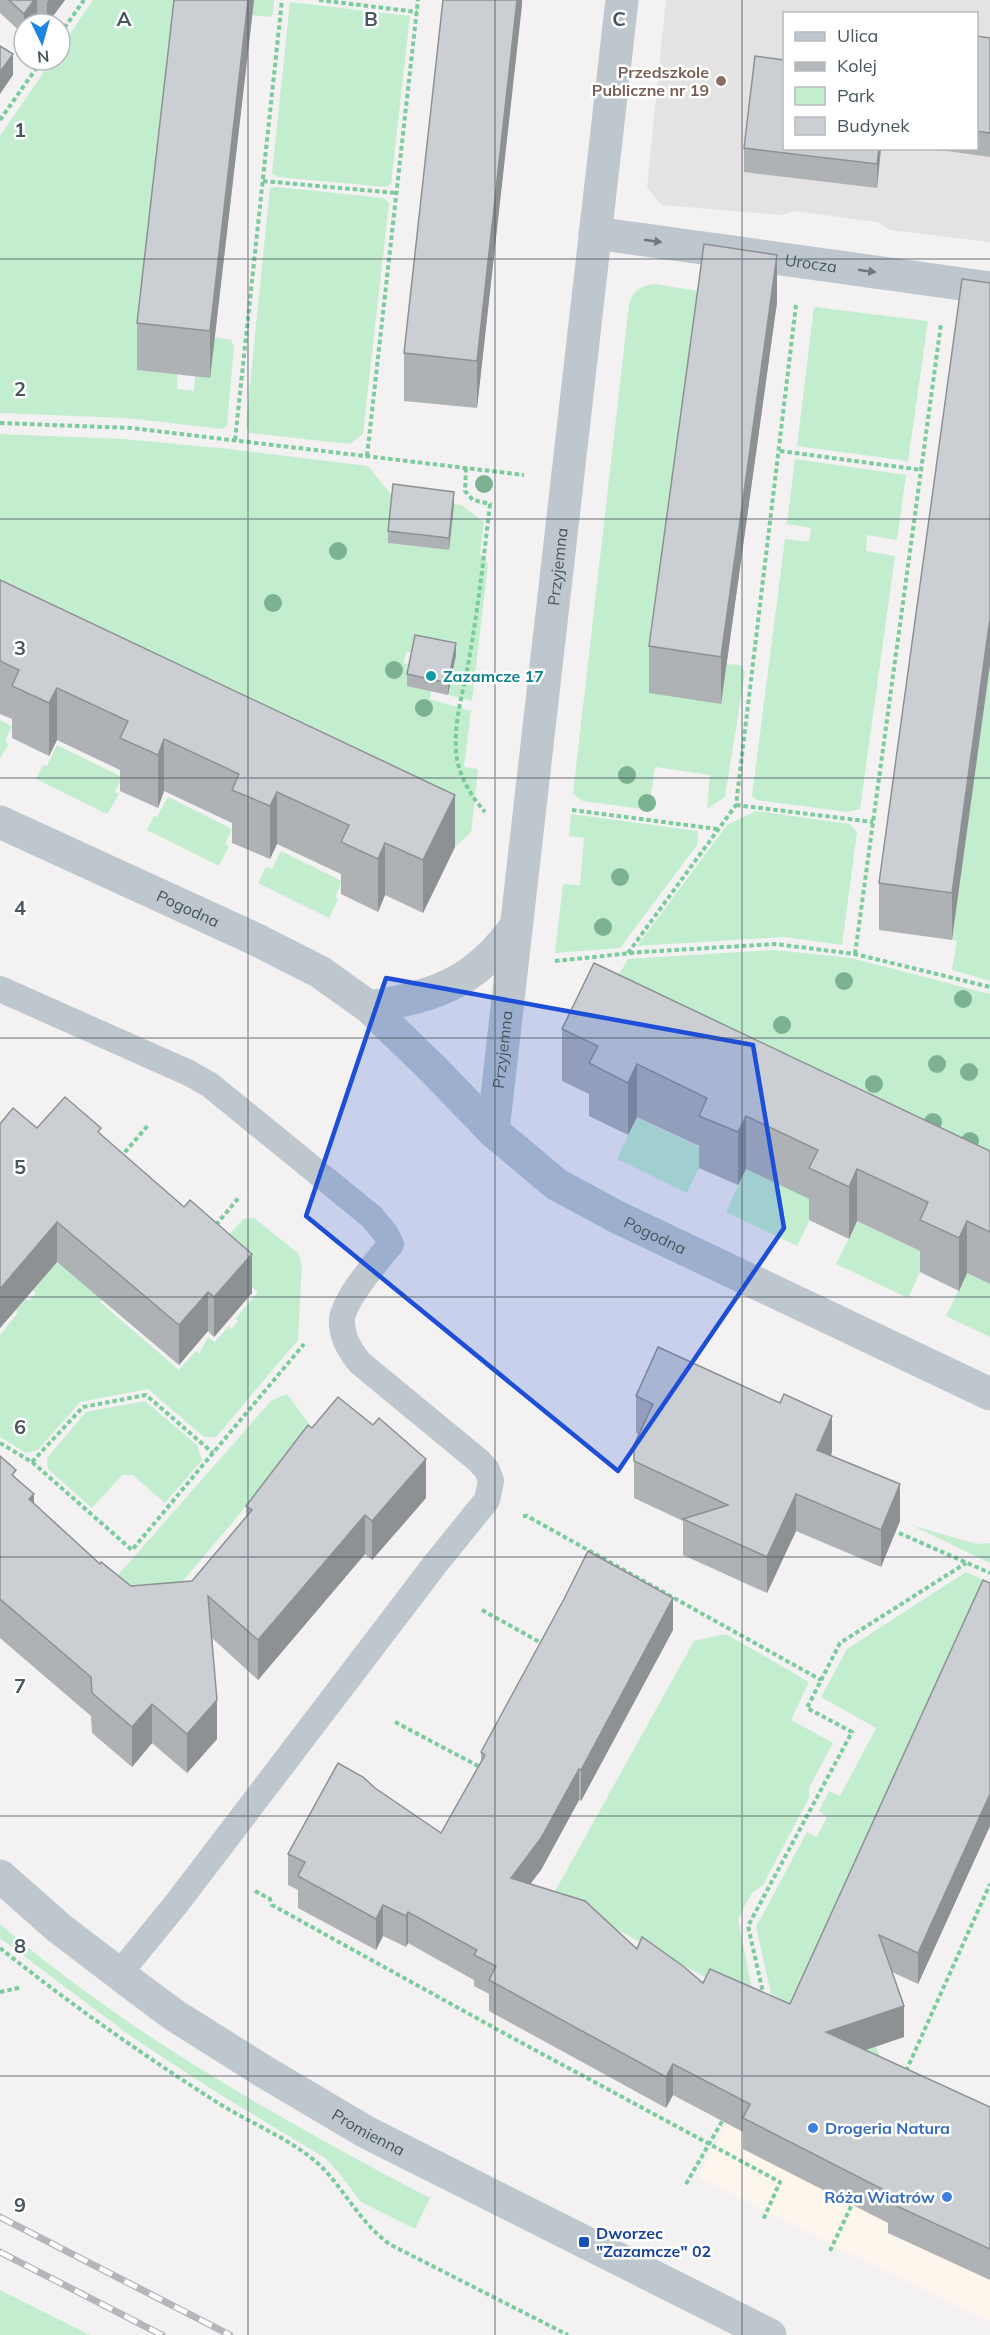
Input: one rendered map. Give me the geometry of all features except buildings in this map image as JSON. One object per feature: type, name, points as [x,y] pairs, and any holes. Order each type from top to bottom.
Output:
[{"type":"street","name":"Przyjemna","points":[[493,1131],[622,0]]},
{"type":"street","name":"Urocza","points":[[595,232],[990,288]]},
{"type":"street","name":"Pogodna","points":[[0,822],[255,939],[320,972],[369,1007],[493,1131],[556,1184],[607,1212],[990,1394]]},
{"type":"street","points":[[369,1007],[436,992],[459,981],[485,964],[516,926]]},
{"type":"street","name":"Promienna","points":[[0,1876],[59,1928],[174,2015],[366,2132],[770,2335]]},
{"type":"lane","points":[[2,995],[189,1073],[210,1085],[372,1217],[391,1244],[372,1266],[348,1302],[341,1318],[347,1347],[360,1363],[479,1461],[487,1470],[491,1481],[491,1491],[487,1500],[119,1974]]},
{"type":"path","points":[[72,17],[84,0]]},
{"type":"path","points":[[235,440],[282,0]]},
{"type":"path","points":[[319,0],[417,12]]},
{"type":"path","points":[[367,456],[418,0]]},
{"type":"path","points":[[0,120],[34,72]]},
{"type":"path","points":[[263,181],[396,193]]},
{"type":"path","points":[[628,953],[736,805],[798,293]]},
{"type":"path","points":[[855,954],[943,314]]},
{"type":"path","points":[[0,423],[131,428],[567,481]]},
{"type":"path","points":[[779,451],[922,470]]},
{"type":"path","points":[[466,468],[465,490],[473,500],[490,504],[468,662],[457,714],[456,752],[462,776],[471,794],[486,813]]},
{"type":"path","points":[[736,805],[873,822]]},
{"type":"path","points":[[562,809],[717,829]]},
{"type":"path","points":[[548,962],[628,953],[775,944],[855,954],[990,987]]},
{"type":"path","points":[[119,1159],[148,1124]]},
{"type":"path","points":[[211,1232],[240,1196]]},
{"type":"path","points":[[0,1443],[32,1462],[132,1550],[306,1342],[348,1302]]},
{"type":"path","points":[[32,1462],[83,1407],[146,1395],[213,1453]]},
{"type":"path","points":[[517,1517],[527,1516],[821,1680]]},
{"type":"path","points":[[899,1533],[990,1573]]},
{"type":"path","points":[[766,2006],[748,1926],[852,1732],[807,1708],[840,1643],[966,1563]]},
{"type":"path","points":[[482,1610],[547,1646]]},
{"type":"path","points":[[396,1722],[480,1767]]},
{"type":"path","points":[[906,2074],[990,1884]]},
{"type":"path","points":[[255,1892],[270,1899],[272,1905],[282,1911],[509,2037],[780,2182],[763,2220]]},
{"type":"path","points":[[0,1948],[80,2010],[219,2104],[306,2154],[325,2169],[374,2233],[391,2245],[568,2335]]},
{"type":"path","points":[[0,1992],[22,1987]]},
{"type":"path","points":[[686,2184],[727,2112]]},
{"type":"path","points":[[830,2251],[855,2199]]},
{"type":"highlighted area","points":[[386,978],[753,1045],[784,1228],[618,1471],[306,1216]]},
{"type":"shaded area","name":"Przedszkole Publiczne nr 19","points":[[666,0],[990,0],[990,242],[891,230],[877,222],[794,211],[781,215],[662,205],[647,188]]},
{"type":"shaded area","points":[[771,2044],[990,2129],[990,2322],[698,2177]]},
{"type":"green space","points":[[93,0],[180,0],[177,389],[194,391],[195,376],[214,337],[231,340],[234,347],[227,425],[223,429],[126,418],[0,413],[0,136],[44,72],[72,72],[72,31]]},
{"type":"green space","points":[[254,0],[274,0],[273,14],[269,17],[252,15]]},
{"type":"green space","points":[[290,2],[410,16],[391,184],[385,187],[278,177],[272,174]]},
{"type":"green space","points":[[270,188],[384,198],[389,203],[363,434],[350,444],[249,433],[246,424]]},
{"type":"green space","points":[[655,284],[704,292],[721,704],[727,664],[740,665],[745,672],[725,797],[707,809],[710,775],[655,767],[649,810],[583,801],[573,794],[629,305],[632,296],[638,290]]},
{"type":"green space","points":[[814,307],[928,321],[908,461],[797,446]]},
{"type":"green space","points":[[0,434],[123,439],[368,466],[393,497],[389,543],[449,550],[454,504],[461,505],[484,522],[480,554],[488,564],[472,701],[448,695],[456,656],[406,652],[404,663],[411,665],[431,692],[430,699],[471,711],[464,767],[478,769],[471,832],[455,847],[0,632]]},
{"type":"green space","points":[[795,459],[906,475],[897,540],[867,535],[866,551],[895,556],[860,809],[847,812],[757,800],[752,796],[785,539],[809,542],[811,528],[787,524]]},
{"type":"green space","points":[[990,665],[990,981],[952,970],[957,941],[952,940]]},
{"type":"green space","points":[[0,720],[12,726],[5,741],[9,744],[0,758]]},
{"type":"green space","points":[[57,745],[122,777],[115,792],[119,794],[107,814],[36,779],[43,765],[47,766]]},
{"type":"green space","points":[[168,797],[232,829],[225,844],[229,846],[219,866],[147,830]]},
{"type":"green space","points":[[756,811],[850,824],[857,832],[842,945],[785,937],[637,946],[727,825]]},
{"type":"green space","points":[[571,814],[698,831],[697,845],[620,948],[555,953],[563,884],[580,885],[584,838],[569,836]]},
{"type":"green space","points":[[281,851],[342,881],[335,897],[338,899],[329,918],[258,883],[266,867],[272,869]]},
{"type":"green space","points":[[774,950],[851,958],[990,994],[990,1203],[594,1016],[628,959]]},
{"type":"green space","points":[[637,1117],[707,1151],[687,1193],[617,1159]]},
{"type":"green space","points":[[746,1169],[818,1203],[797,1246],[726,1212]]},
{"type":"green space","points":[[254,1218],[298,1253],[302,1264],[298,1340],[216,1437],[204,1437],[148,1389],[80,1402],[38,1450],[26,1453],[0,1437],[0,1335],[18,1313],[16,1310],[26,1299],[29,1301],[36,1293],[25,1283],[57,1255],[105,1296],[100,1302],[179,1370],[196,1351],[199,1354],[208,1337],[215,1342],[229,1326],[231,1329],[238,1321],[236,1318],[258,1292],[213,1253],[243,1219]]},
{"type":"green space","points":[[857,1221],[928,1255],[908,1298],[836,1264]]},
{"type":"green space","points":[[967,1273],[990,1284],[990,1337],[946,1316]]},
{"type":"green space","points":[[287,1394],[312,1428],[124,1651],[83,1615],[271,1401]]},
{"type":"green space","points":[[145,1401],[197,1445],[202,1460],[165,1503],[133,1475],[122,1475],[92,1508],[48,1469],[47,1458],[86,1412]]},
{"type":"green space","points":[[911,1525],[976,1544],[990,1543],[990,1563]]},
{"type":"green space","points":[[966,1572],[990,1583],[990,1609],[870,2033],[880,2056],[885,2104],[779,2029],[756,1927],[807,1832],[817,1837],[827,1817],[819,1811],[829,1791],[840,1796],[876,1728],[821,1697],[847,1649]]},
{"type":"green space","points":[[726,1634],[809,1682],[791,1720],[833,1743],[809,1788],[809,1798],[763,1885],[752,1893],[738,1919],[755,2004],[553,1895],[694,1641]]},
{"type":"green space","points":[[0,1924],[49,1964],[153,2039],[262,2106],[430,2198],[415,2229],[361,2202],[325,2158],[216,2092],[132,2037],[0,1938]]},
{"type":"green space","points":[[0,2290],[90,2335],[0,2335]]},
{"type":"railway","points":[[0,2217],[230,2335]]},
{"type":"railway","points":[[0,2252],[162,2335]]},
{"type":"place","name":"Przedszkole Publiczne nr 19","points":[[721,81]]},
{"type":"place","name":"Zazamcze 17","points":[[431,676]]},
{"type":"place","name":"Drogeria Natura","points":[[813,2128]]},
{"type":"place","name":"Róża Wiatrów","points":[[947,2197]]},
{"type":"place","name":"Dworzec \"Zazamcze\" 02","points":[[584,2242]]}]
